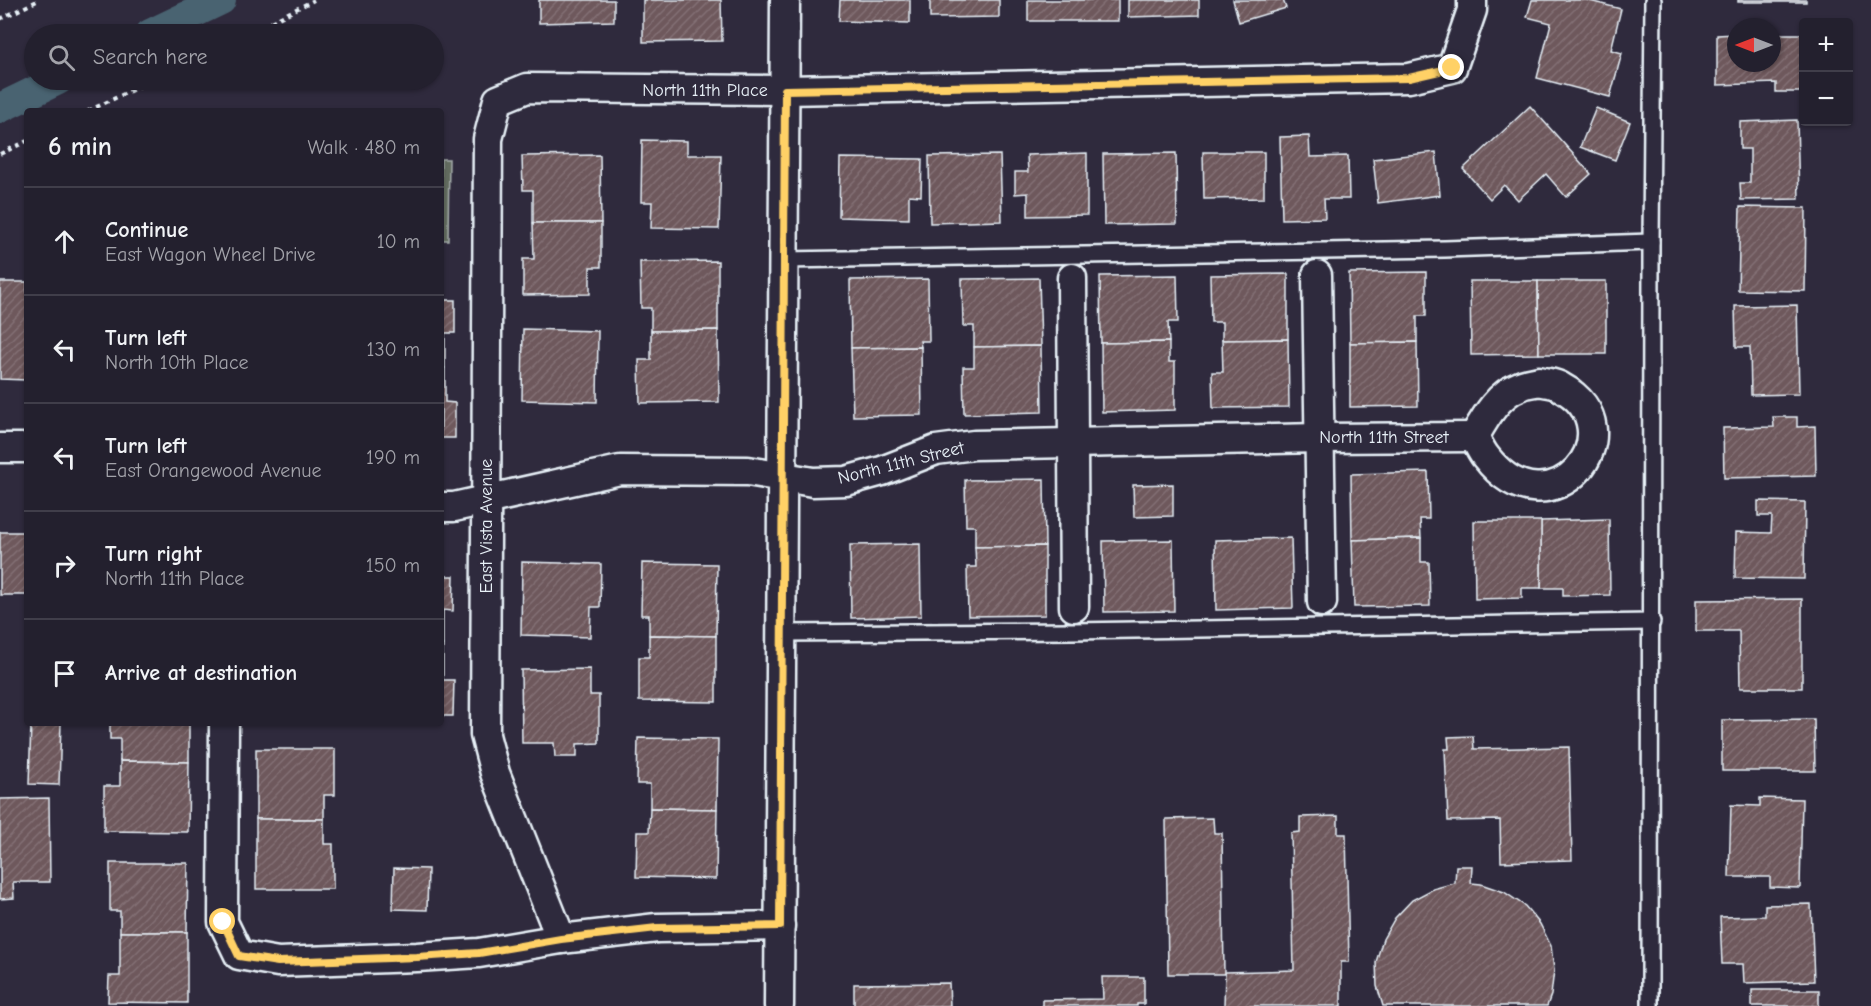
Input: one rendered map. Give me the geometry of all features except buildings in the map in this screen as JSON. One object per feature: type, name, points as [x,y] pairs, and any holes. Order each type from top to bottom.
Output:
[{"type":"street","points":[[779,1006],[785,0]]},
{"type":"street","name":"North 11th Place","points":[[498,100],[527,88],[785,90],[1409,78],[1452,68],[1472,10],[1472,0]]},
{"type":"street","name":"East Vista Avenue","points":[[498,100],[488,139],[485,735],[495,774],[561,939]]},
{"type":"street","points":[[1317,275],[1322,602]]},
{"type":"street","points":[[1072,278],[1074,607]]},
{"type":"street","name":"North 11th Street","points":[[444,506],[620,470],[747,471],[813,482],[846,481],[882,471],[936,450],[974,445],[1474,437]]},
{"type":"street","points":[[0,448],[24,448]]},
{"type":"street","points":[[224,726],[223,922],[239,956],[278,962],[417,957],[479,953],[561,939],[657,928],[780,926]]},
{"type":"lane","points":[[1650,1006],[1653,0]]},
{"type":"lane","points":[[783,260],[1445,249],[1651,242]]},
{"type":"lane","points":[[781,633],[1652,622]]},
{"type":"path","points":[[0,19],[39,0]]},
{"type":"path","points":[[267,24],[314,0]]},
{"type":"path","points":[[94,108],[132,90]]},
{"type":"path","points":[[0,154],[24,142]]},
{"type":"green space","points":[[444,159],[449,159],[448,240],[444,240]]},
{"type":"waterway","points":[[171,24],[221,0]]},
{"type":"waterway","points":[[0,108],[37,90]]},
{"type":"route","points":[[223,922],[239,956],[278,962],[479,953],[561,939],[657,928],[780,926],[785,90],[1409,78],[1452,68]]}]
